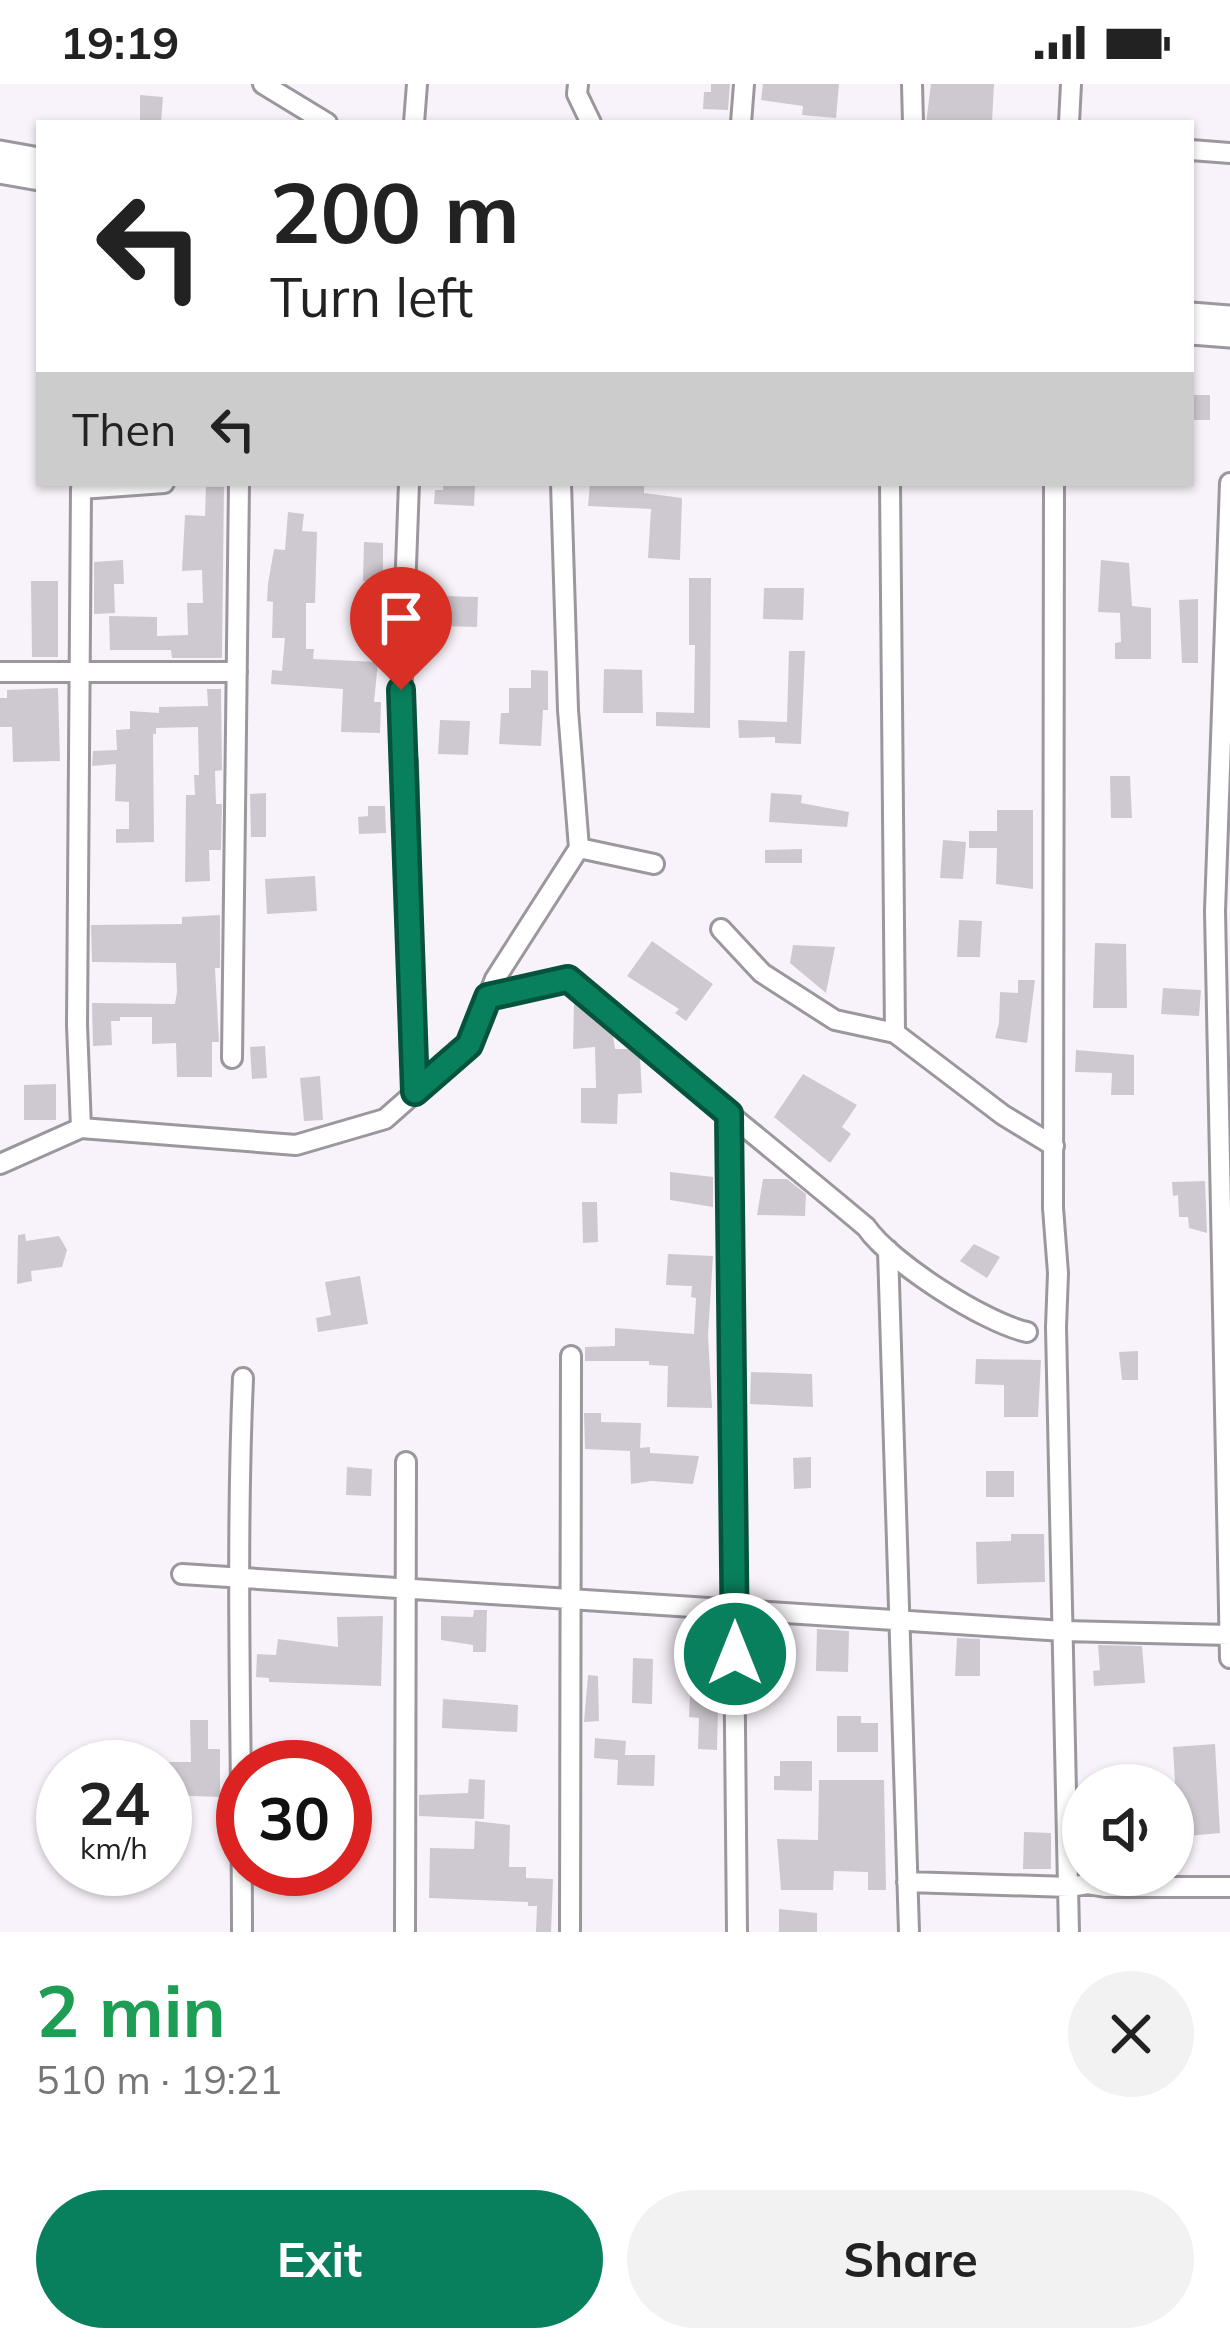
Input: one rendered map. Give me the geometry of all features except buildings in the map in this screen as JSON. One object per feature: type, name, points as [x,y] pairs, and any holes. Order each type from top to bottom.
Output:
[{"type":"street","points":[[262,84],[321,120]]},
{"type":"street","points":[[414,120],[417,84]]},
{"type":"street","points":[[578,84],[577,94],[590,120]]},
{"type":"street","points":[[741,120],[744,84]]},
{"type":"street","points":[[912,84],[913,120]]},
{"type":"street","points":[[1069,120],[1071,84]]},
{"type":"street","points":[[1194,150],[1230,153]]},
{"type":"street","points":[[0,152],[36,158]]},
{"type":"street","points":[[0,172],[36,178]]},
{"type":"street","points":[[1194,314],[1230,317]]},
{"type":"street","points":[[1194,333],[1230,337]]},
{"type":"street","points":[[1230,483],[1215,910],[1230,1658]]},
{"type":"street","points":[[81,1128],[77,1025],[81,490],[128,486]]},
{"type":"street","points":[[232,1058],[238,486]]},
{"type":"street","points":[[409,486],[400,731],[406,762],[415,1092]]},
{"type":"street","points":[[0,1164],[81,1128],[296,1145],[385,1119],[469,1045],[518,940],[579,848],[568,710],[561,486]]},
{"type":"street","points":[[890,486],[895,1033]]},
{"type":"street","points":[[1054,486],[1054,1146],[1067,1764]]},
{"type":"street","points":[[0,672],[237,672]]},
{"type":"street","points":[[579,848],[654,864]]},
{"type":"street","points":[[721,929],[763,973],[835,1020],[895,1033],[1003,1115],[1054,1146]]},
{"type":"street","points":[[488,997],[568,979],[888,1250],[1003,1327],[1027,1332]]},
{"type":"street","points":[[729,1114],[737,1932]]},
{"type":"street","points":[[888,1250],[909,1932]]},
{"type":"street","points":[[570,1932],[571,1356]]},
{"type":"street","points":[[242,1932],[238,1497],[243,1378]]},
{"type":"street","points":[[405,1932],[406,1462]]},
{"type":"street","points":[[182,1574],[1064,1630],[1230,1635]]},
{"type":"street","points":[[907,1882],[1062,1888]]},
{"type":"street","points":[[1194,1887],[1230,1887]]},
{"type":"street","points":[[1069,1896],[1069,1932]]},
{"type":"route","points":[[401,690],[415,1092],[469,1045],[488,997],[568,979],[729,1114],[735,1654]]}]
